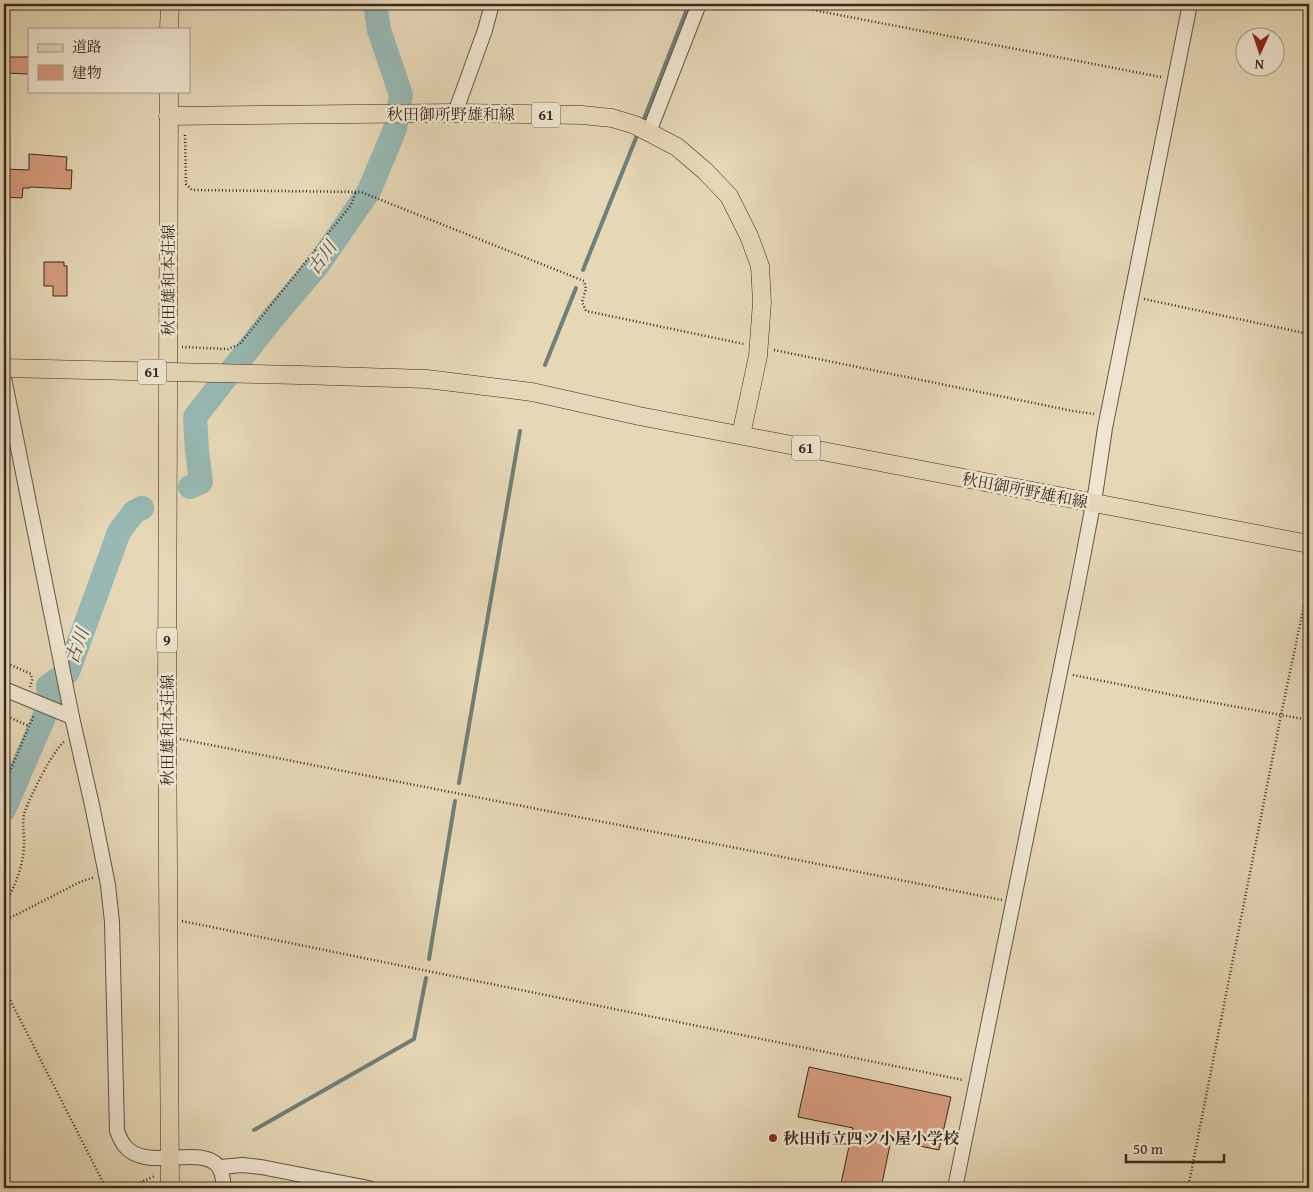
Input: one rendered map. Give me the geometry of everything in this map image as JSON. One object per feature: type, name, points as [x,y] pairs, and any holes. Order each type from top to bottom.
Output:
[{"type":"main road","points":[[169,28],[170,4]]},
{"type":"main road","name":"秋田雄和本荘線","points":[[169,92],[177,116],[168,346],[167,736],[170,1173]]},
{"type":"main road","name":"秋田御所野雄和線","points":[[177,116],[455,113],[582,115],[612,118],[644,129],[677,147],[705,170],[729,196],[749,236],[760,266],[762,302],[758,347],[741,435]]},
{"type":"main road","name":"秋田御所野雄和線","points":[[4,368],[427,379],[532,392],[639,416],[1309,544]]},
{"type":"street","points":[[455,113],[485,30],[492,4]]},
{"type":"street","points":[[644,129],[699,4]]},
{"type":"street","points":[[956,1188],[1094,503],[1108,416],[1190,4]]},
{"type":"street","points":[[4,378],[72,717],[106,873],[112,922],[117,1131],[124,1146],[138,1156],[170,1173],[189,1157],[211,1159],[220,1167],[224,1188]]},
{"type":"street","points":[[4,689],[72,717]]},
{"type":"street","points":[[220,1167],[243,1165],[261,1167],[369,1188]]},
{"type":"path","points":[[782,4],[1175,80]]},
{"type":"path","points":[[177,116],[186,184],[192,190],[361,192],[584,281],[586,289],[582,302],[586,311],[1063,410],[1108,416]]},
{"type":"path","points":[[168,346],[228,349],[240,344],[351,205],[356,192]]},
{"type":"path","points":[[1132,296],[1309,334]]},
{"type":"path","points":[[1188,1188],[1309,581]]},
{"type":"path","points":[[4,662],[31,674],[36,702],[29,726],[4,785]]},
{"type":"path","points":[[1059,673],[1309,720]]},
{"type":"path","points":[[4,715],[29,726]]},
{"type":"path","points":[[4,907],[20,872],[25,845],[25,812],[58,746],[76,735]]},
{"type":"path","points":[[167,736],[1013,903]]},
{"type":"path","points":[[4,921],[80,882],[106,873]]},
{"type":"path","points":[[168,918],[977,1082]]},
{"type":"path","points":[[4,988],[106,1188]]},
{"type":"path","points":[[127,1188],[170,1173]]},
{"type":"building","points":[[4,57],[28,57],[28,74],[4,73]]},
{"type":"building","points":[[29,154],[67,157],[66,170],[72,170],[71,189],[30,187],[23,188],[22,198],[4,197],[4,169],[29,170]]},
{"type":"building","points":[[44,262],[64,262],[64,266],[67,266],[67,296],[53,296],[53,286],[44,286]]},
{"type":"building","points":[[809,1067],[951,1097],[939,1150],[891,1140],[881,1188],[840,1188],[853,1128],[798,1117]]},
{"type":"waterway","name":"古川","points":[[190,487],[201,482],[195,417],[272,319],[318,265],[369,191],[395,129],[401,95],[379,30],[375,4]]},
{"type":"waterway","points":[[642,124],[689,4]]},
{"type":"waterway","points":[[583,270],[638,133]]},
{"type":"waterway","points":[[545,365],[576,288]]},
{"type":"waterway","points":[[459,783],[520,431]]},
{"type":"waterway","name":"古川","points":[[4,810],[50,703],[48,686],[68,672],[119,532],[134,512],[142,508]]},
{"type":"waterway","points":[[429,959],[455,801]]},
{"type":"waterway","points":[[254,1130],[414,1039],[426,978]]},
{"type":"place","name":"秋田市立四ツ小屋小学校","points":[[773,1138]]}]
